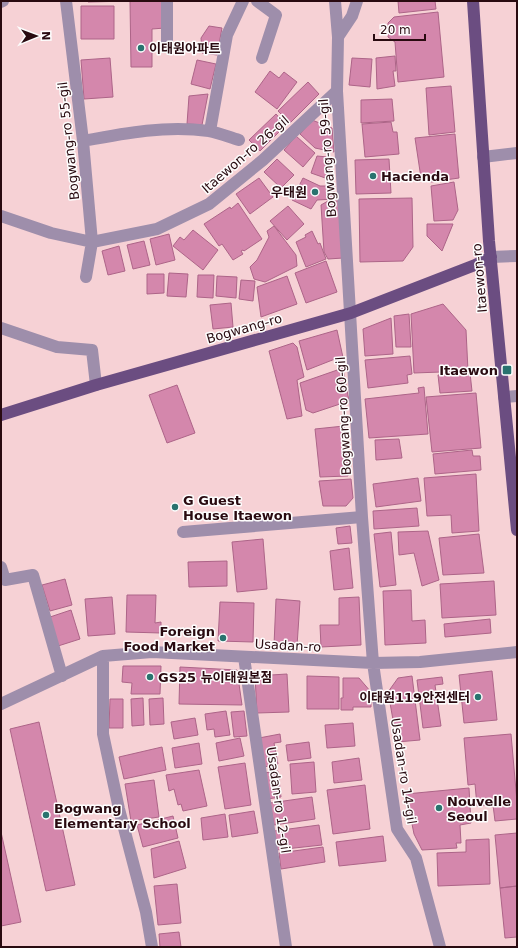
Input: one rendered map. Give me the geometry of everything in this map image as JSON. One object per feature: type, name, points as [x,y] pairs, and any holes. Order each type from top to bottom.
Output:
[{"type":"main road","name":"Itaewon-ro","points":[[473,1],[491,257],[517,530]]},
{"type":"main road","name":"Bogwang-ro","points":[[1,415],[96,385],[351,313],[475,265],[491,257]]},
{"type":"street","name":"Bogwang-ro 55-gil","points":[[66,1],[83,141],[92,242],[86,277]]},
{"type":"street","points":[[166,1],[167,43]]},
{"type":"street","points":[[210,131],[227,35],[243,1]]},
{"type":"street","points":[[257,1],[276,15],[262,58]]},
{"type":"street","name":"Bogwang-ro 59-gil","points":[[335,1],[338,37],[337,91],[351,313]]},
{"type":"street","points":[[338,37],[352,16],[357,1]]},
{"type":"street","name":"Itaewon-ro 26-gil","points":[[1,216],[51,233],[92,242],[157,229],[209,204],[263,160],[337,91]]},
{"type":"street","name":"Itaewon-ro 26-gil","points":[[83,141],[130,132],[162,128],[210,131],[239,140]]},
{"type":"street","points":[[483,157],[517,153]]},
{"type":"street","points":[[491,257],[517,256]]},
{"type":"street","name":"Bogwang-ro 60-gil","points":[[351,313],[362,517],[373,663]]},
{"type":"street","points":[[1,328],[57,347],[92,350],[96,385]]},
{"type":"street","points":[[504,397],[517,396]]},
{"type":"street","points":[[183,532],[362,517]]},
{"type":"street","points":[[1,567],[5,580],[33,575],[62,676]]},
{"type":"street","name":"Usadan-ro","points":[[1,704],[103,656],[152,652],[373,663],[420,662],[517,652]]},
{"type":"street","points":[[103,656],[103,734],[119,809],[146,912],[152,947]]},
{"type":"street","name":"Usadan-ro 12-gil","points":[[244,657],[286,947]]},
{"type":"street","name":"Usadan-ro 14-gil","points":[[373,663],[398,829],[416,858],[440,947]]},
{"type":"building","points":[[88,1],[130,1],[88,2]]},
{"type":"building","name":"이태원아파트","points":[[130,1],[164,1],[165,28],[152,29],[152,67],[131,67]]},
{"type":"building","points":[[398,1],[435,1],[436,9],[399,13]]},
{"type":"building","points":[[81,6],[114,6],[114,39],[81,39]]},
{"type":"building","points":[[438,12],[444,77],[398,82],[395,42],[388,37],[388,23],[394,17]]},
{"type":"building","points":[[209,26],[222,28],[217,55],[202,53],[201,38]]},
{"type":"building","points":[[395,56],[396,71],[393,71],[395,86],[377,89],[376,58]]},
{"type":"building","points":[[110,58],[113,97],[84,99],[81,60]]},
{"type":"building","points":[[352,58],[372,59],[370,87],[349,85]]},
{"type":"building","points":[[197,60],[216,64],[210,89],[191,84]]},
{"type":"building","points":[[270,71],[279,78],[284,72],[297,82],[277,109],[255,92]]},
{"type":"building","points":[[308,82],[319,94],[290,123],[278,111]]},
{"type":"building","points":[[451,86],[455,132],[429,135],[426,88]]},
{"type":"building","points":[[208,94],[202,125],[187,124],[189,96]]},
{"type":"building","points":[[392,99],[394,121],[361,123],[361,100]]},
{"type":"building","points":[[276,114],[286,125],[260,151],[249,140]]},
{"type":"building","points":[[312,120],[332,128],[334,152],[315,148],[300,134]]},
{"type":"building","points":[[391,122],[393,132],[397,132],[399,154],[365,157],[362,124]]},
{"type":"building","points":[[455,134],[459,178],[431,182],[421,178],[415,138]]},
{"type":"building","points":[[296,136],[315,153],[303,167],[284,150]]},
{"type":"building","points":[[317,156],[328,157],[331,180],[311,173]]},
{"type":"building","points":[[277,159],[294,175],[281,188],[264,172]]},
{"type":"building","name":"Hacienda","points":[[389,159],[391,193],[356,194],[355,160]]},
{"type":"building","points":[[259,178],[273,197],[250,214],[236,194]]},
{"type":"building","name":"우태원","points":[[303,178],[320,186],[334,186],[334,199],[317,200],[311,209],[292,200]]},
{"type":"building","points":[[454,182],[458,210],[453,220],[434,221],[431,186]]},
{"type":"building","points":[[412,198],[413,247],[403,261],[360,262],[359,199]]},
{"type":"building","points":[[328,201],[340,201],[343,258],[328,259],[324,252],[321,205]]},
{"type":"building","points":[[238,203],[262,239],[244,251],[241,251],[243,254],[233,260],[222,244],[219,246],[204,224],[230,207],[231,209]]},
{"type":"building","points":[[288,206],[304,224],[287,240],[270,221]]},
{"type":"building","points":[[427,224],[453,224],[442,251],[427,236]]},
{"type":"building","points":[[274,226],[296,255],[297,266],[265,282],[254,279],[250,267],[257,260],[269,237],[267,231]]},
{"type":"building","points":[[193,230],[218,250],[203,270],[173,246],[180,237],[184,240]]},
{"type":"building","points":[[312,231],[318,244],[320,243],[326,259],[306,267],[296,242],[306,237],[305,235]]},
{"type":"building","points":[[169,234],[175,260],[156,265],[150,239]]},
{"type":"building","points":[[144,241],[150,265],[133,269],[127,245]]},
{"type":"building","points":[[119,246],[125,271],[108,275],[102,251]]},
{"type":"building","points":[[326,261],[337,292],[306,303],[295,273]]},
{"type":"building","points":[[169,273],[188,274],[186,297],[167,296]]},
{"type":"building","points":[[147,274],[164,274],[164,293],[147,294]]},
{"type":"building","points":[[198,275],[214,275],[213,298],[197,297]]},
{"type":"building","points":[[217,276],[237,277],[236,298],[216,296]]},
{"type":"building","points":[[287,276],[297,304],[261,317],[257,287]]},
{"type":"building","points":[[241,280],[255,281],[253,301],[239,299]]},
{"type":"building","points":[[231,303],[233,327],[213,329],[210,305]]},
{"type":"building","points":[[443,304],[466,330],[468,371],[414,373],[411,314]]},
{"type":"building","points":[[409,314],[411,347],[396,347],[394,316]]},
{"type":"building","points":[[391,318],[393,354],[365,356],[363,329]]},
{"type":"building","points":[[337,330],[344,362],[336,364],[335,359],[307,370],[299,341]]},
{"type":"building","points":[[293,343],[297,347],[304,377],[297,380],[302,416],[287,419],[269,351]]},
{"type":"building","points":[[410,356],[412,374],[407,375],[408,383],[368,388],[365,360]]},
{"type":"building","points":[[343,368],[349,401],[313,413],[306,410],[300,383]]},
{"type":"building","points":[[470,373],[472,391],[440,393],[438,375]]},
{"type":"building","points":[[177,385],[195,433],[167,443],[149,395]]},
{"type":"building","points":[[424,387],[428,434],[369,438],[365,399],[419,393],[418,388]]},
{"type":"building","points":[[476,393],[481,448],[432,452],[426,397]]},
{"type":"building","points":[[344,426],[348,476],[320,477],[315,429]]},
{"type":"building","points":[[399,439],[402,458],[376,460],[375,440]]},
{"type":"building","points":[[472,450],[473,456],[480,456],[481,470],[435,474],[433,454]]},
{"type":"building","points":[[476,474],[479,531],[452,533],[451,515],[427,516],[424,478]]},
{"type":"building","points":[[418,478],[421,501],[376,507],[373,484]]},
{"type":"building","points":[[351,479],[353,498],[346,506],[323,506],[319,481]]},
{"type":"building","points":[[417,508],[419,526],[374,529],[373,511]]},
{"type":"building","points":[[350,526],[352,543],[338,544],[336,528]]},
{"type":"building","points":[[428,531],[439,580],[422,586],[414,553],[399,555],[398,532]]},
{"type":"building","points":[[391,532],[396,585],[380,587],[374,534]]},
{"type":"building","points":[[479,534],[484,573],[443,575],[439,538]]},
{"type":"building","points":[[263,539],[267,589],[237,592],[232,542]]},
{"type":"building","points":[[349,548],[353,588],[334,590],[330,551]]},
{"type":"building","points":[[227,561],[227,586],[189,587],[188,562]]},
{"type":"building","points":[[65,579],[72,605],[50,611],[42,585]]},
{"type":"building","points":[[494,581],[496,615],[442,618],[440,584]]},
{"type":"building","points":[[411,590],[412,621],[425,620],[426,643],[385,645],[383,591]]},
{"type":"building","points":[[127,595],[156,595],[155,623],[161,622],[161,633],[126,632]]},
{"type":"building","points":[[112,597],[115,634],[88,636],[85,599]]},
{"type":"building","points":[[359,597],[361,645],[321,647],[320,625],[339,625],[339,598]]},
{"type":"building","points":[[276,599],[300,601],[297,646],[274,645]]},
{"type":"building","points":[[220,602],[254,603],[253,642],[218,641]]},
{"type":"building","points":[[71,610],[80,639],[58,646],[50,617]]},
{"type":"building","points":[[490,619],[491,633],[445,637],[444,624]]},
{"type":"building","points":[[123,666],[161,666],[160,694],[131,694],[132,683],[122,682]]},
{"type":"building","points":[[180,667],[237,670],[242,705],[179,704]]},
{"type":"building","name":"이태원119안전센터","points":[[492,671],[497,720],[464,723],[459,675]]},
{"type":"building","points":[[287,674],[289,712],[257,713],[255,676]]},
{"type":"building","points":[[307,676],[339,677],[339,709],[307,709]]},
{"type":"building","points":[[412,676],[420,740],[397,742],[388,692],[398,678]]},
{"type":"building","points":[[442,677],[443,684],[435,685],[441,726],[423,728],[417,680]]},
{"type":"building","points":[[343,678],[359,678],[371,692],[371,707],[353,707],[353,710],[341,710],[341,698],[343,698]]},
{"type":"building","points":[[143,698],[144,725],[132,726],[131,699]]},
{"type":"building","points":[[163,698],[164,724],[150,725],[149,699]]},
{"type":"building","points":[[110,699],[123,699],[123,728],[109,728]]},
{"type":"building","points":[[226,711],[230,735],[215,737],[214,729],[207,730],[205,714]]},
{"type":"building","points":[[244,711],[247,736],[234,737],[231,712]]},
{"type":"building","points":[[195,718],[198,735],[174,739],[171,722]]},
{"type":"building","points":[[39,722],[75,885],[46,891],[10,729]]},
{"type":"building","points":[[353,723],[355,746],[327,748],[325,725]]},
{"type":"building","points":[[280,734],[281,742],[274,743],[278,764],[264,767],[259,738]]},
{"type":"building","points":[[511,734],[517,819],[495,821],[493,805],[477,806],[475,784],[468,785],[464,738]]},
{"type":"building","points":[[240,738],[244,756],[219,761],[216,743]]},
{"type":"building","points":[[309,742],[311,758],[288,761],[286,745]]},
{"type":"building","points":[[199,743],[202,764],[175,768],[172,748]]},
{"type":"building","points":[[162,747],[166,770],[124,779],[119,757]]},
{"type":"building","points":[[359,758],[362,780],[334,783],[332,762]]},
{"type":"building","points":[[314,762],[316,792],[292,794],[290,764]]},
{"type":"building","points":[[245,763],[251,805],[225,809],[218,767]]},
{"type":"building","points":[[199,770],[207,806],[183,811],[181,804],[178,805],[174,789],[169,791],[166,775]]},
{"type":"building","points":[[278,771],[281,797],[267,799],[264,773]]},
{"type":"building","points":[[154,780],[159,817],[131,821],[125,784]]},
{"type":"building","points":[[365,785],[370,829],[333,834],[327,790]]},
{"type":"building","name":"Nouvelle Seoul","points":[[469,788],[471,823],[460,825],[461,843],[456,843],[457,848],[422,850],[414,834],[406,794]]},
{"type":"building","points":[[312,797],[315,819],[274,825],[270,803]]},
{"type":"building","points":[[254,811],[258,833],[232,837],[229,815]]},
{"type":"building","points":[[225,814],[228,837],[203,840],[201,818]]},
{"type":"building","points":[[173,816],[178,838],[143,847],[137,825]]},
{"type":"building","points":[[319,825],[322,845],[276,850],[274,831]]},
{"type":"building","points":[[1,832],[21,922],[1,926]]},
{"type":"building","points":[[517,833],[517,886],[500,888],[495,835]]},
{"type":"building","points":[[383,836],[386,861],[339,866],[336,842]]},
{"type":"building","points":[[489,839],[490,884],[438,886],[437,853],[466,852],[466,840]]},
{"type":"building","points":[[179,841],[186,868],[154,878],[151,849]]},
{"type":"building","points":[[323,847],[325,862],[281,869],[279,853]]},
{"type":"building","points":[[177,884],[181,923],[158,925],[154,886]]},
{"type":"building","points":[[517,886],[517,937],[505,938],[500,888]]},
{"type":"building","points":[[179,932],[181,947],[160,947],[159,934]]},
{"type":"place","name":"이태원아파트","points":[[141,48]]},
{"type":"place","name":"Hacienda","points":[[373,176]]},
{"type":"place","name":"우태원","points":[[315,192]]},
{"type":"place","name":"Itaewon","points":[[507,370]]},
{"type":"place","name":"G Guest House Itaewon","points":[[175,507]]},
{"type":"place","name":"Foreign Food Market","points":[[223,638]]},
{"type":"place","name":"GS25 뉴이태원본점","points":[[150,677]]},
{"type":"place","name":"이태원119안전센터","points":[[478,697]]},
{"type":"place","name":"Nouvelle Seoul","points":[[439,808]]},
{"type":"place","name":"Bogwang Elementary School","points":[[46,815]]}]
